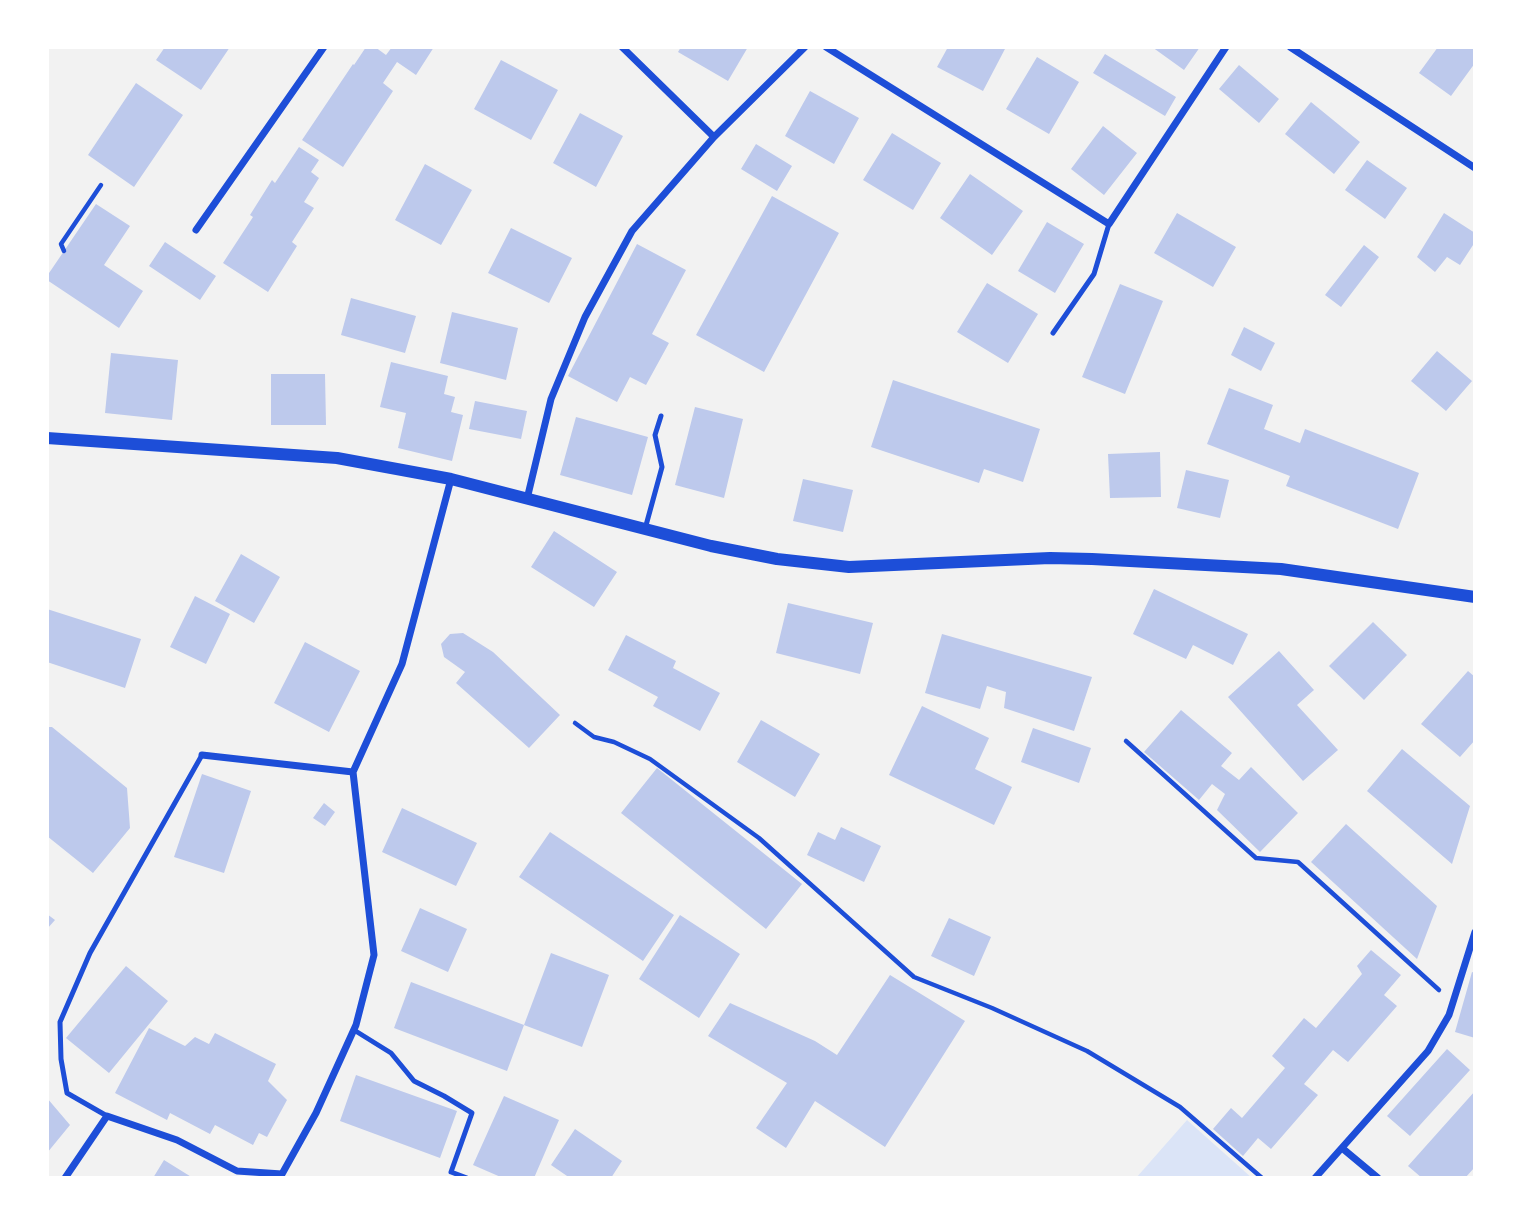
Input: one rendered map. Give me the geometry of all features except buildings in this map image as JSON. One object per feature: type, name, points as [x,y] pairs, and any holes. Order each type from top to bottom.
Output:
[{"type":"street","points":[[195,230],[324,47]]},
{"type":"street","points":[[622,47],[714,137]]},
{"type":"street","points":[[527,499],[551,399],[585,317],[632,231],[714,137],[805,47]]},
{"type":"street","points":[[826,47],[1109,224],[1226,47]]},
{"type":"street","points":[[1295,48],[1475,168]]},
{"type":"street","points":[[47,438],[337,458],[451,479],[711,547],[764,557],[849,567],[1051,558],[1092,559],[1281,569],[1475,597]]},
{"type":"street","points":[[65,1178],[107,1116],[177,1140],[237,1171],[282,1174],[316,1113],[354,1030],[374,955],[353,772],[402,664],[451,479]]},
{"type":"street","points":[[202,755],[353,772]]},
{"type":"street","points":[[1314,1178],[1428,1051],[1449,1015],[1475,932]]},
{"type":"street","points":[[1342,1148],[1378,1178]]},
{"type":"lane","points":[[1053,333],[1094,274],[1109,224]]},
{"type":"lane","points":[[645,529],[662,467],[655,435],[661,416]]},
{"type":"lane","points":[[107,1116],[67,1093],[61,1059],[60,1022],[90,953],[202,755]]},
{"type":"lane","points":[[354,1030],[391,1053],[414,1081],[472,1113],[451,1172],[467,1178]]},
{"type":"path","points":[[64,251],[61,244],[101,185]]},
{"type":"path","points":[[575,723],[594,737],[650,759],[759,838],[914,977],[992,1008],[1087,1051],[1180,1107],[1262,1178]]},
{"type":"path","points":[[1126,741],[1256,858],[1298,862],[1453,1002]]},
{"type":"shaded area","points":[[1187,1120],[1252,1178],[1136,1178]]}]
